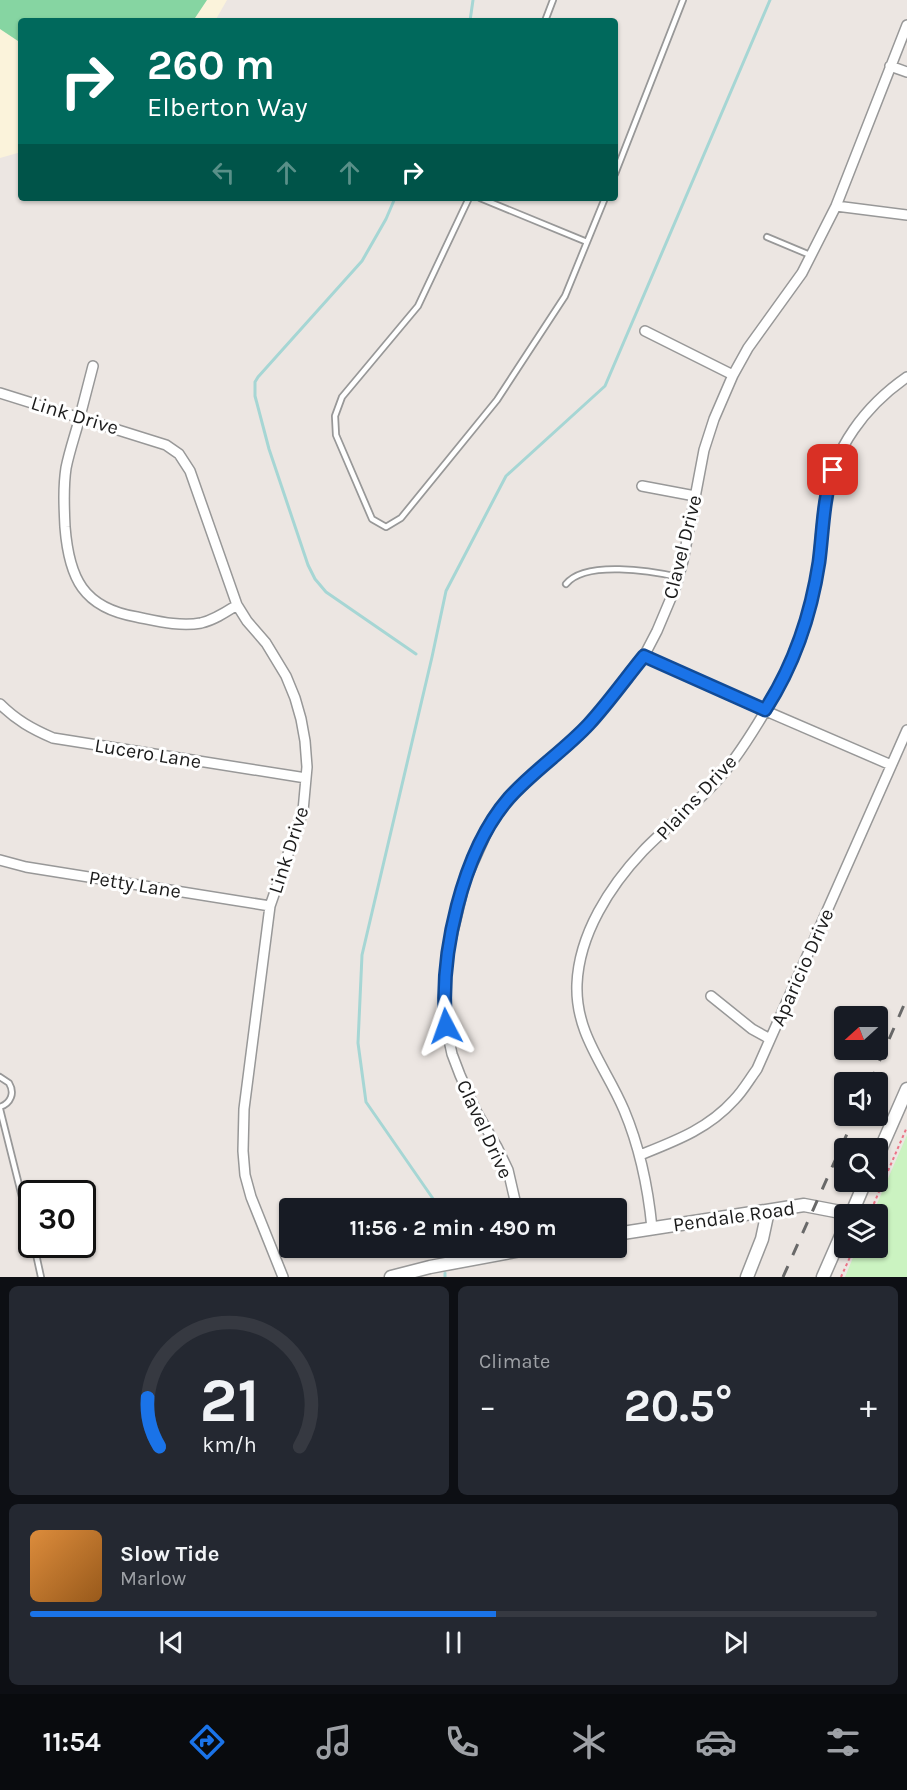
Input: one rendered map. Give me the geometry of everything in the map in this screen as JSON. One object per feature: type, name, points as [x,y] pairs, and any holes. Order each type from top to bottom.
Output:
[{"type":"street","name":"Clavel Drive","points":[[515,1198],[508,1170],[459,1076],[446,1026],[444,1002],[447,957],[465,881],[490,825],[509,798],[589,724],[644,656],[666,611],[678,577],[704,450],[714,419],[733,375],[748,348],[789,292],[836,206],[907,25]]},
{"type":"street","points":[[890,66],[907,72]]},
{"type":"street","points":[[836,206],[907,215]]},
{"type":"street","points":[[645,332],[733,375]]},
{"type":"street","points":[[93,366],[64,484],[67,553],[70,567],[79,584],[109,609],[124,615],[173,624],[200,623],[219,616],[237,605]]},
{"type":"street","name":"Plains Drive","points":[[652,1228],[647,1185],[640,1155],[613,1085],[592,1052],[581,1022],[577,984],[584,944],[611,891],[625,872],[645,849],[722,775],[765,710],[789,667],[806,621],[819,562],[825,498],[837,458],[870,408],[907,377]]},
{"type":"street","name":"Link Drive","points":[[0,393],[80,416],[166,445],[179,454],[190,471],[237,605],[266,643],[286,676],[295,698],[305,741],[306,777],[303,811],[270,906],[244,1109],[243,1151],[245,1174],[251,1197],[283,1277]]},
{"type":"street","points":[[642,486],[695,496]]},
{"type":"street","points":[[644,656],[891,765]]},
{"type":"street","name":"Lucero Lane","points":[[0,704],[17,720],[53,738],[306,777]]},
{"type":"street","name":"Aparicio Drive","points":[[640,1155],[686,1137],[719,1114],[734,1100],[757,1069],[907,730]]},
{"type":"street","name":"Petty Lane","points":[[0,860],[26,867],[270,906]]},
{"type":"street","points":[[711,996],[752,1029],[770,1039]]},
{"type":"street","points":[[887,1138],[903,1108],[907,1089]]},
{"type":"street","name":"Pendale Road","points":[[627,1232],[804,1205],[834,1211]]},
{"type":"street","points":[[747,1277],[762,1239],[768,1211]]},
{"type":"street","points":[[823,1277],[834,1252]]},
{"type":"street","points":[[391,1277],[476,1258]]},
{"type":"lane","points":[[546,18],[553,0]]},
{"type":"lane","points":[[618,166],[683,0]]},
{"type":"lane","points":[[468,201],[418,306],[342,397],[335,416],[336,435],[372,519],[386,527],[401,518],[497,400],[565,296],[604,201]]},
{"type":"lane","points":[[487,201],[587,242]]},
{"type":"lane","points":[[767,237],[810,255]]},
{"type":"lane","points":[[566,584],[571,578],[586,572],[624,569],[638,569],[678,577]]},
{"type":"lane","points":[[0,1077],[9,1083],[12,1092],[8,1102],[0,1108],[18,1181]]},
{"type":"lane","points":[[37,1258],[41,1277]]},
{"type":"path","points":[[874,1204],[907,1127]]},
{"type":"path","points":[[841,1277],[851,1258]]},
{"type":"shaded area","points":[[0,0],[227,0],[217,18],[18,18],[18,153],[0,158]]},
{"type":"green space","points":[[0,0],[207,0],[195,18],[18,18],[18,41],[0,29]]},
{"type":"green space","points":[[907,1135],[907,1277],[845,1277],[853,1258],[888,1258],[888,1204],[877,1204],[882,1192],[888,1192],[888,1178]]},
{"type":"waterway","points":[[470,18],[473,0]]},
{"type":"waterway","points":[[433,1198],[366,1102],[358,1043],[362,955],[446,591],[506,476],[605,386],[770,0]]},
{"type":"waterway","points":[[394,201],[362,261],[258,377],[255,382],[255,396],[269,449],[308,565],[315,579],[326,592],[416,654]]},
{"type":"railway","points":[[875,1072],[907,998]]},
{"type":"railway","points":[[783,1277],[851,1126]]},
{"type":"route","points":[[446,1026],[444,1002],[447,957],[455,919],[465,881],[490,825],[509,798],[589,724],[644,656],[765,710],[789,667],[806,621],[819,562],[825,498],[833,470]]}]
